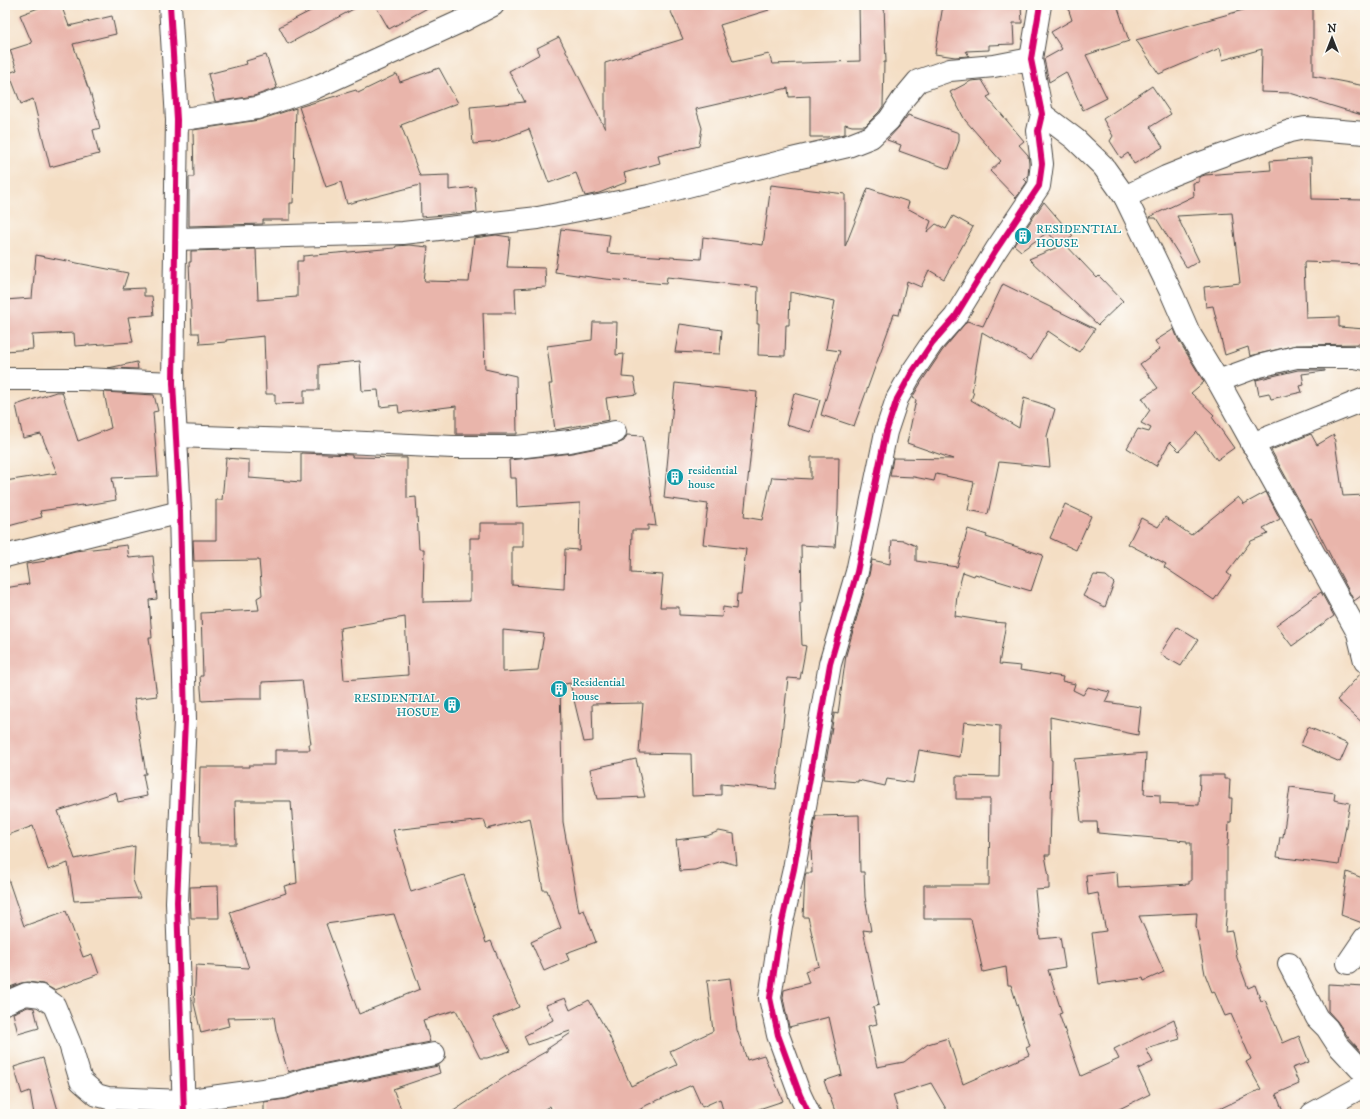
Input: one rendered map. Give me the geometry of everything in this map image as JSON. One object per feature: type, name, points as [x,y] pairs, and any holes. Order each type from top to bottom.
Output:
[{"type":"street","points":[[170,5],[177,120],[173,384],[180,512],[185,720],[177,902],[183,1108]]},
{"type":"street","points":[[177,120],[257,108],[312,89],[464,20],[493,5]]},
{"type":"street","points":[[809,1114],[800,1095],[778,1035],[770,998],[781,926],[794,869],[830,664],[857,572],[886,432],[897,399],[911,374],[932,343],[955,317],[996,250],[1039,186],[1042,164],[1038,131],[1042,114],[1031,59],[1040,5]]},
{"type":"street","points":[[176,239],[403,233],[538,218],[649,196],[848,146],[870,137],[889,120],[903,99],[918,81],[950,70],[994,66],[1031,59]]},
{"type":"street","points":[[1042,114],[1075,140],[1103,166],[1125,196],[1190,333],[1358,633],[1365,660]]},
{"type":"street","points":[[1125,196],[1187,168],[1290,131],[1305,128],[1365,133]]},
{"type":"street","points":[[1218,382],[1259,366],[1296,357],[1354,357],[1365,359]]},
{"type":"street","points":[[5,379],[83,379],[173,384]]},
{"type":"street","points":[[1252,444],[1365,399]]},
{"type":"street","points":[[176,436],[323,440],[453,447],[516,447],[615,432]]},
{"type":"street","points":[[5,556],[180,512]]},
{"type":"street","points":[[1348,963],[1365,938]]},
{"type":"street","points":[[1289,964],[1317,1018],[1327,1028],[1338,1045],[1365,1074]]},
{"type":"street","points":[[5,1003],[26,994],[41,996],[54,1005],[70,1044],[81,1081],[97,1095],[108,1098],[183,1108],[284,1087],[304,1080],[434,1054]]},
{"type":"street","points":[[1312,1114],[1365,1085]]},
{"type":"building","points":[[46,5],[61,5],[69,26],[112,16],[116,34],[73,44],[89,88],[100,128],[93,130],[99,154],[50,167],[33,99],[21,104],[9,73],[17,70],[10,50],[32,43],[20,15]]},
{"type":"building","points":[[322,5],[361,5],[288,44],[279,27]]},
{"type":"building","points":[[375,5],[433,5],[389,29]]},
{"type":"building","points":[[668,5],[768,5],[769,10],[720,25],[733,62],[769,54],[772,64],[860,61],[859,5],[884,5],[886,62],[884,62],[883,106],[865,126],[852,126],[845,124],[845,134],[827,137],[810,137],[810,96],[789,97],[788,88],[696,109],[702,128],[699,146],[658,156],[660,163],[624,173],[627,182],[599,193],[585,196],[576,173],[549,183],[529,129],[495,142],[473,144],[470,107],[525,102],[509,71],[540,54],[537,48],[559,37],[605,129],[605,63],[683,39]]},
{"type":"building","points":[[943,5],[1021,5],[1022,23],[1013,23],[1014,44],[989,45],[989,50],[966,51],[969,56],[955,57],[935,54]]},
{"type":"building","points":[[1067,5],[1117,5],[1129,41],[1086,55],[1107,98],[1083,110],[1066,72],[1049,82],[1044,59],[1062,49],[1051,32],[1072,20]]},
{"type":"building","points":[[1261,5],[1313,7],[1313,76],[1365,86],[1365,116],[1290,93],[1261,92],[1262,49],[1223,60],[1220,48],[1159,74],[1136,40]]},
{"type":"building","points":[[266,55],[277,88],[254,96],[215,102],[208,74],[247,64],[246,61]]},
{"type":"building","points":[[439,68],[458,103],[401,125],[420,176],[449,175],[449,190],[475,187],[477,212],[421,217],[420,185],[347,204],[341,182],[326,187],[299,107],[356,90],[358,93],[397,74],[400,82]]},
{"type":"building","points":[[982,80],[991,95],[987,97],[1024,141],[1019,145],[1028,155],[1028,176],[1024,179],[1027,182],[1016,198],[990,171],[1001,161],[965,120],[950,92],[971,81]]},
{"type":"building","points":[[1152,86],[1171,114],[1150,127],[1163,147],[1134,164],[1128,153],[1121,158],[1110,141],[1113,136],[1103,119]]},
{"type":"building","points":[[296,108],[293,203],[290,203],[290,220],[263,220],[263,224],[189,226],[189,177],[194,177],[193,130],[259,120]]},
{"type":"building","points":[[908,115],[959,133],[959,141],[949,169],[899,151],[901,145],[887,140]]},
{"type":"building","points":[[1311,158],[1312,199],[1365,200],[1364,264],[1304,262],[1306,318],[1339,317],[1339,327],[1365,329],[1365,344],[1296,345],[1250,356],[1248,347],[1225,355],[1213,306],[1206,307],[1204,287],[1240,283],[1232,213],[1177,216],[1199,261],[1187,268],[1156,218],[1149,217],[1194,196],[1193,183],[1199,182],[1199,177],[1205,175],[1271,170],[1270,161]]},
{"type":"building","points":[[771,185],[845,194],[845,247],[868,188],[909,202],[907,208],[931,221],[927,232],[936,224],[946,229],[953,216],[973,227],[944,279],[929,270],[921,287],[907,281],[899,315],[894,314],[854,426],[821,415],[840,351],[826,349],[835,301],[790,292],[789,325],[786,325],[785,356],[758,355],[758,287],[667,277],[666,284],[605,279],[555,272],[561,229],[610,235],[607,253],[701,259],[703,237],[763,245]]},
{"type":"building","points":[[1044,202],[1073,236],[1063,245],[1065,244],[1097,278],[1099,276],[1123,301],[1098,325],[1029,259],[1060,246],[1048,232],[1021,251],[1014,245]]},
{"type":"building","points":[[496,235],[510,237],[507,267],[545,268],[546,287],[515,289],[516,313],[483,313],[485,369],[516,376],[517,434],[456,434],[456,406],[399,413],[398,405],[380,407],[378,390],[362,391],[360,361],[319,365],[319,390],[304,390],[304,403],[275,404],[275,394],[266,394],[264,336],[226,340],[226,342],[200,344],[199,333],[192,333],[189,262],[191,262],[191,251],[256,249],[258,300],[297,297],[297,261],[303,261],[303,256],[395,248],[396,246],[409,245],[428,247],[424,281],[469,282],[474,238]]},
{"type":"building","points":[[36,255],[128,273],[123,289],[144,288],[144,296],[152,296],[154,315],[128,317],[133,342],[75,346],[74,333],[32,335],[33,349],[5,351],[5,300],[32,298]]},
{"type":"building","points":[[1003,284],[1095,329],[1079,352],[1048,331],[1031,360],[982,332],[972,392],[974,392],[971,400],[1019,428],[1024,398],[1055,409],[1047,436],[1050,467],[999,462],[988,514],[968,510],[974,482],[936,474],[934,481],[914,477],[890,476],[893,458],[953,459],[907,443],[916,400],[912,398],[942,351],[967,321],[983,326]]},
{"type":"building","points":[[593,322],[617,322],[616,355],[624,354],[622,377],[634,378],[637,394],[606,398],[609,420],[555,430],[549,384],[552,384],[547,346],[592,340]]},
{"type":"building","points":[[680,324],[722,330],[720,354],[675,352]]},
{"type":"building","points":[[1174,329],[1178,339],[1204,382],[1191,393],[1214,415],[1212,417],[1234,448],[1217,460],[1197,432],[1179,451],[1170,442],[1156,466],[1127,448],[1138,429],[1149,432],[1151,428],[1141,423],[1150,410],[1142,398],[1158,388],[1140,364],[1160,349],[1155,341]]},
{"type":"building","points":[[137,362],[138,369],[108,368]]},
{"type":"building","points":[[1298,370],[1325,371],[1302,374],[1304,385],[1300,386],[1302,392],[1271,399],[1269,393],[1259,395],[1256,380]]},
{"type":"building","points":[[675,383],[757,392],[744,517],[762,520],[772,477],[811,479],[811,457],[839,457],[838,509],[835,547],[801,545],[802,603],[800,603],[802,645],[806,646],[800,679],[788,678],[776,789],[721,784],[721,795],[692,796],[691,754],[639,753],[643,703],[592,704],[593,741],[584,742],[570,683],[560,685],[563,822],[579,912],[584,910],[596,942],[566,953],[569,960],[544,971],[531,942],[561,928],[547,890],[543,890],[530,818],[487,829],[484,820],[393,830],[411,892],[464,875],[486,943],[491,941],[519,1007],[493,1018],[510,1051],[487,1058],[480,1058],[456,1010],[423,1020],[430,1042],[288,1072],[276,1030],[274,1017],[227,1018],[229,1026],[201,1033],[194,1003],[196,965],[249,968],[230,912],[286,893],[284,886],[297,883],[291,801],[235,801],[236,844],[200,844],[200,767],[249,767],[249,765],[275,765],[275,750],[310,750],[309,744],[311,744],[302,680],[262,682],[262,699],[202,701],[200,676],[203,676],[201,613],[259,610],[257,598],[262,595],[259,560],[194,561],[193,540],[216,540],[216,500],[222,500],[226,458],[249,460],[249,478],[301,482],[301,453],[352,455],[352,457],[407,458],[407,498],[416,497],[419,549],[424,549],[423,602],[470,601],[470,538],[480,538],[480,523],[523,523],[523,547],[512,547],[512,585],[564,589],[565,549],[579,550],[580,503],[517,507],[516,478],[510,478],[509,460],[572,453],[617,444],[624,441],[627,435],[643,436],[656,526],[648,525],[648,530],[632,530],[631,573],[663,575],[660,607],[679,607],[679,615],[722,617],[723,607],[736,609],[737,594],[741,594],[746,549],[703,544],[708,504],[664,498]],"holes":[[[405,617],[408,675],[344,680],[340,628]],[[503,630],[544,634],[538,670],[503,672]],[[394,914],[420,989],[359,1014],[326,924]]]},
{"type":"building","points":[[56,392],[62,392],[78,441],[111,428],[104,392],[154,395],[158,411],[153,412],[158,476],[112,478],[116,500],[40,511],[42,517],[5,527],[5,481],[57,473],[41,434],[23,438],[16,405]]},
{"type":"building","points":[[794,393],[820,400],[811,432],[786,425]]},
{"type":"building","points":[[1311,434],[1317,445],[1334,435],[1343,496],[1365,495],[1365,593],[1354,601],[1311,518],[1309,519],[1271,450]]},
{"type":"building","points":[[1266,492],[1280,519],[1263,528],[1268,534],[1251,541],[1227,573],[1231,576],[1214,600],[1164,567],[1166,564],[1128,544],[1141,518],[1158,527],[1165,517],[1191,535],[1238,497],[1244,504]]},
{"type":"building","points":[[1065,504],[1091,516],[1076,550],[1050,538]]},
{"type":"building","points":[[968,529],[987,535],[986,537],[1043,555],[1031,591],[975,574],[974,576],[963,572],[957,595],[955,616],[1006,623],[999,664],[1021,666],[1020,670],[1063,677],[1062,681],[1075,684],[1073,690],[1083,695],[1088,687],[1110,692],[1105,702],[1141,707],[1138,735],[1050,717],[1052,760],[1050,855],[1045,855],[1049,877],[1049,889],[1035,890],[1040,939],[1060,937],[1065,967],[1048,970],[1062,1013],[1059,1014],[1081,1076],[1119,1059],[1114,1049],[1174,1019],[1180,1039],[1146,1049],[1153,1062],[1138,1069],[1150,1094],[1109,1114],[949,1114],[931,1083],[893,1095],[899,1114],[836,1114],[824,1081],[842,1075],[829,1017],[789,1027],[783,998],[784,990],[809,983],[805,971],[819,966],[808,917],[803,917],[805,876],[806,873],[812,873],[811,844],[816,816],[859,815],[860,872],[864,872],[865,897],[871,931],[863,930],[879,1005],[873,1007],[877,1024],[868,1026],[877,1067],[904,1062],[928,1044],[948,1038],[963,1084],[1029,1055],[1026,1048],[1030,1046],[1011,985],[1008,985],[1006,967],[983,972],[971,919],[924,919],[924,885],[989,885],[990,799],[956,799],[956,776],[999,777],[1000,726],[964,722],[960,757],[919,750],[913,783],[887,779],[885,786],[858,780],[858,782],[823,779],[834,713],[838,714],[846,655],[872,560],[890,564],[892,540],[905,541],[916,546],[916,561],[957,567]]},
{"type":"building","points":[[127,545],[129,558],[153,556],[157,599],[149,600],[152,638],[149,638],[157,696],[134,699],[146,774],[143,774],[147,796],[118,802],[116,792],[58,811],[75,859],[135,846],[133,880],[140,898],[74,901],[68,863],[48,870],[33,826],[5,836],[5,588],[29,584],[26,564],[46,561],[46,559],[75,551]]},
{"type":"building","points":[[1094,575],[1106,576],[1114,583],[1105,607],[1083,596]]},
{"type":"building","points":[[1321,592],[1334,616],[1292,646],[1276,625]]},
{"type":"building","points":[[1177,627],[1198,640],[1181,666],[1160,654]]},
{"type":"building","points":[[1361,673],[1365,673],[1365,725],[1337,700]]},
{"type":"building","points":[[1308,727],[1348,744],[1340,762],[1301,745]]},
{"type":"building","points":[[1146,753],[1144,794],[1160,795],[1160,803],[1199,805],[1200,775],[1224,775],[1224,779],[1230,779],[1229,798],[1232,798],[1231,822],[1229,822],[1227,845],[1227,907],[1225,932],[1232,931],[1237,958],[1248,988],[1255,985],[1261,1001],[1265,1000],[1283,1043],[1299,1036],[1309,1062],[1292,1068],[1299,1084],[1276,1094],[1284,1114],[1209,1114],[1261,1089],[1246,1062],[1251,1059],[1231,1014],[1225,1016],[1214,991],[1212,992],[1205,974],[1196,926],[1197,913],[1139,916],[1164,972],[1144,981],[1143,978],[1099,984],[1092,933],[1106,931],[1098,893],[1088,895],[1086,875],[1117,872],[1118,888],[1189,884],[1189,881],[1191,881],[1191,843],[1187,843],[1187,841],[1098,833],[1097,822],[1081,822],[1074,759]]},
{"type":"building","points":[[636,759],[645,797],[597,799],[590,769]]},
{"type":"building","points":[[1290,787],[1335,793],[1334,800],[1350,803],[1339,865],[1277,857],[1280,837],[1283,837]]},
{"type":"building","points":[[719,831],[734,834],[737,865],[722,861],[695,870],[680,871],[676,840],[707,836]]},
{"type":"building","points":[[1347,872],[1365,879],[1365,924],[1341,915]]},
{"type":"building","points":[[8,879],[24,926],[66,911],[83,957],[92,954],[99,974],[54,990],[43,984],[28,982],[10,987],[5,972],[5,880]]},
{"type":"building","points":[[218,886],[219,918],[191,918],[190,887]]},
{"type":"building","points":[[730,978],[737,1030],[747,1060],[764,1055],[783,1101],[744,1114],[724,1114],[720,1099],[702,1107],[692,1085],[647,1105],[633,1114],[553,1114],[550,1106],[536,1114],[449,1114],[529,1061],[547,1051],[547,1049],[571,1033],[570,1031],[528,1045],[524,1036],[553,1020],[546,1005],[565,998],[570,1010],[589,1000],[608,1033],[631,1086],[677,1065],[670,1051],[713,1031],[707,981]]},
{"type":"building","points":[[1328,984],[1365,986],[1365,1056],[1328,1011]]},
{"type":"building","points":[[28,1007],[34,1008],[39,1028],[18,1034],[13,1013]]},
{"type":"building","points":[[43,1058],[59,1114],[34,1114],[30,1091],[22,1094],[14,1067]]},
{"type":"building","points":[[438,1066],[440,1073],[393,1089],[403,1114],[264,1114],[264,1102],[286,1099],[307,1092]]},
{"type":"cycle path","points":[[170,5],[177,120],[173,383],[180,512],[185,720],[177,902],[184,1114]]},
{"type":"cycle path","points":[[809,1114],[800,1095],[778,1035],[770,998],[781,926],[794,869],[830,664],[857,572],[886,432],[897,399],[911,374],[932,343],[955,317],[996,250],[1039,186],[1042,164],[1038,131],[1042,114],[1031,59],[1040,5]]},
{"type":"place","name":"RESIDENTIAL HOUSE","points":[[1023,236]]},
{"type":"place","name":"residential house","points":[[675,477]]},
{"type":"place","name":"Residential house","points":[[559,689]]},
{"type":"place","name":"RESIDENTIAL HOSUE","points":[[452,705]]}]
